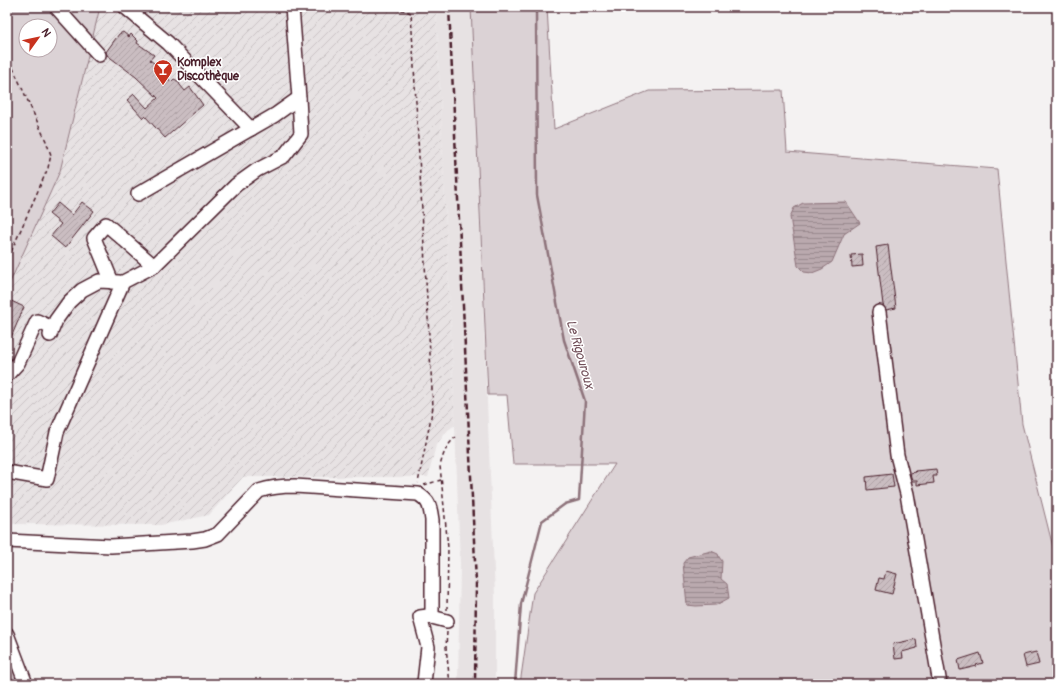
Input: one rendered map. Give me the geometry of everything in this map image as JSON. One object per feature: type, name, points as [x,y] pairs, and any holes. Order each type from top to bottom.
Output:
[{"type":"street","points":[[56,7],[99,55]]},
{"type":"street","points":[[125,7],[168,43],[250,129]]},
{"type":"street","points":[[7,376],[18,362],[37,321],[51,331],[56,320],[69,302],[82,290],[99,281],[117,282],[154,266],[236,185],[257,170],[284,156],[301,134],[300,98],[292,7]]},
{"type":"street","points":[[138,194],[275,115],[300,98]]},
{"type":"street","points":[[7,472],[47,479],[57,432],[117,282],[94,238],[106,224],[154,266]]},
{"type":"street","points":[[879,312],[897,456],[907,494],[940,684]]},
{"type":"street","points":[[7,541],[111,546],[199,540],[218,534],[259,491],[280,486],[418,494],[425,498],[429,506],[432,520],[432,617]]},
{"type":"street","points":[[422,684],[424,682],[428,647],[420,617],[428,616],[447,621]]},
{"type":"street","points":[[7,634],[26,684]]},
{"type":"path","points":[[394,7],[411,13],[433,407],[418,487]]},
{"type":"path","points":[[7,55],[46,140],[51,155],[48,168],[7,261]]},
{"type":"path","points":[[450,684],[446,647],[448,548],[440,466],[450,442],[456,438]]},
{"type":"shaded area","points":[[7,7],[100,7],[60,171],[7,289]]},
{"type":"shaded area","points":[[100,7],[436,7],[455,425],[448,430],[436,445],[428,477],[243,477],[209,515],[161,525],[7,524],[7,289],[60,171]]},
{"type":"shaded area","points":[[436,7],[471,7],[495,596],[495,684],[458,684],[460,564]]},
{"type":"shaded area","points":[[471,7],[547,7],[554,129],[649,91],[783,90],[787,152],[997,169],[1022,424],[1057,563],[1057,684],[520,684],[533,593],[615,464],[513,464],[507,395],[488,395]]},
{"type":"shaded area","points":[[846,202],[860,223],[844,234],[832,262],[822,269],[812,273],[804,272],[798,266],[790,217],[794,208],[803,203]]},
{"type":"shaded area","points":[[711,551],[718,554],[722,561],[721,579],[727,584],[729,598],[716,605],[687,605],[683,563],[688,557]]},
{"type":"shaded area","points":[[7,647],[21,684],[7,684]]},
{"type":"building","name":"Komplex Discothèque","points":[[123,32],[129,37],[131,34],[138,41],[137,43],[154,55],[150,60],[159,67],[171,82],[174,79],[178,81],[185,91],[190,87],[203,105],[165,138],[145,116],[143,118],[127,100],[134,94],[147,108],[158,98],[136,77],[107,55],[106,52],[119,34]]},
{"type":"building","points":[[82,202],[94,211],[65,248],[51,236],[61,224],[49,214],[58,203],[72,215]]},
{"type":"building","points":[[888,245],[896,308],[886,310],[883,305],[876,247]]},
{"type":"building","points":[[862,254],[863,266],[852,267],[851,255]]},
{"type":"building","points":[[7,299],[24,307],[7,347]]},
{"type":"building","points":[[936,469],[937,476],[933,476],[934,483],[917,485],[917,481],[912,481],[910,473],[916,472],[915,471]]},
{"type":"building","points":[[892,474],[894,487],[867,490],[866,477]]},
{"type":"building","points":[[886,571],[897,574],[892,594],[876,590],[879,578],[884,579]]},
{"type":"building","points":[[916,639],[917,648],[902,652],[903,658],[895,659],[893,644]]},
{"type":"building","points":[[1036,652],[1039,664],[1026,667],[1023,655]]},
{"type":"building","points":[[980,653],[983,663],[960,670],[958,660]]},
{"type":"waterway","name":"Le Rigouroux","points":[[515,684],[521,604],[542,521],[565,504],[579,500],[585,401],[564,340],[537,195],[536,7]]},
{"type":"railway","points":[[449,7],[476,583],[475,684]]},
{"type":"place","name":"Komplex Discothèque","points":[[163,86]]}]
